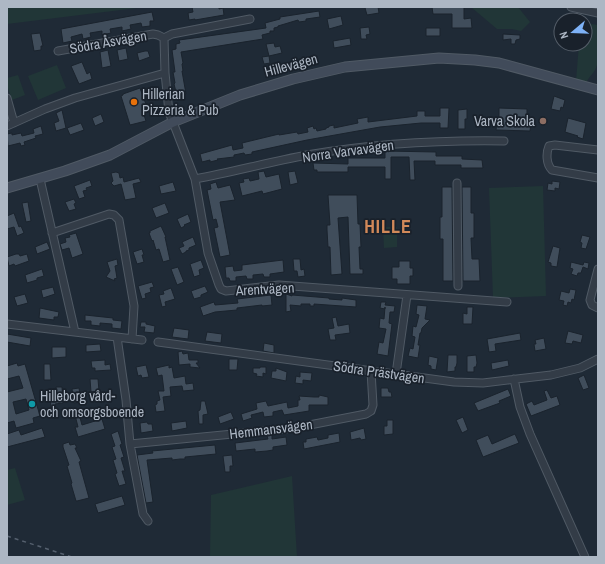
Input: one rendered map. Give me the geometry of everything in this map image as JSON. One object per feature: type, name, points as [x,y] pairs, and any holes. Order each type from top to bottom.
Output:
[{"type":"street","points":[[571,7],[598,13]]},
{"type":"street","name":"Södra Åsvägen","points":[[58,51],[153,34],[164,38],[172,34],[250,19]]},
{"type":"street","name":"Arentvägen","points":[[164,38],[168,106],[194,179],[208,253],[219,285],[223,290],[279,285],[507,302]]},
{"type":"street","name":"Hillevägen","points":[[7,188],[40,179],[110,154],[173,122],[240,94],[325,71],[362,65],[414,60],[454,59],[491,62],[598,90]]},
{"type":"street","points":[[7,98],[10,125],[45,109],[75,98],[166,73]]},
{"type":"street","name":"Norra Varvavägen","points":[[194,179],[307,156],[386,145],[504,141]]},
{"type":"street","points":[[598,150],[554,145],[549,146],[548,162],[552,170],[598,178]]},
{"type":"street","points":[[40,179],[75,332]]},
{"type":"street","points":[[457,183],[458,286]]},
{"type":"street","points":[[52,233],[109,214],[117,217],[119,220],[134,306],[132,339]]},
{"type":"street","points":[[598,269],[590,300],[592,305],[598,308]]},
{"type":"street","points":[[396,374],[407,295]]},
{"type":"street","points":[[7,324],[142,340]]},
{"type":"street","points":[[117,337],[126,400],[130,444],[143,514],[148,521]]},
{"type":"street","name":"Södra Prästvägen","points":[[158,342],[454,382],[483,383],[562,373],[586,365],[598,359]]},
{"type":"street","name":"Hemmansvägen","points":[[130,444],[294,428],[366,414],[371,411],[372,405],[371,371]]},
{"type":"street","points":[[514,379],[520,407],[530,434],[585,557]]},
{"type":"green space","points":[[7,7],[145,7],[7,24]]},
{"type":"green space","points":[[471,7],[518,7],[530,22],[521,31],[512,29],[497,29]]},
{"type":"green space","points":[[593,24],[598,25],[599,48],[597,66],[586,83],[576,81],[578,52],[593,52]]},
{"type":"green space","points":[[57,65],[66,88],[38,100],[28,76]]},
{"type":"green space","points":[[18,75],[25,95],[12,100],[7,85],[7,78]]},
{"type":"green space","points":[[543,186],[546,296],[493,298],[489,188]]},
{"type":"green space","points":[[383,227],[397,227],[397,247],[384,248]]},
{"type":"green space","points":[[15,468],[25,500],[7,505],[7,470]]},
{"type":"green space","points":[[292,476],[297,557],[210,557],[211,495]]},
{"type":"building","points":[[192,7],[223,8],[224,15],[189,20],[188,13],[193,12]]},
{"type":"building","points":[[378,7],[379,13],[367,15],[365,8]]},
{"type":"building","points":[[432,7],[464,7],[464,19],[471,18],[472,28],[452,28],[452,14],[433,14]]},
{"type":"building","points":[[319,11],[320,17],[306,19],[306,21],[299,22],[298,20],[278,26],[274,28],[274,31],[270,31],[270,33],[262,35],[263,39],[181,52],[183,63],[182,71],[186,94],[177,96],[174,84],[173,72],[175,72],[172,50],[176,49],[176,44],[180,43],[179,40],[266,28],[265,23],[280,19],[280,17]]},
{"type":"building","points":[[152,12],[154,21],[150,21],[150,26],[142,27],[141,23],[130,25],[131,29],[122,31],[122,27],[110,29],[111,33],[102,35],[102,31],[90,33],[91,37],[83,39],[82,34],[71,37],[72,41],[63,43],[61,29]]},
{"type":"building","points":[[341,16],[343,25],[329,29],[327,19]]},
{"type":"building","points":[[369,27],[370,34],[366,35],[367,39],[361,39],[360,28]]},
{"type":"building","points":[[426,28],[440,28],[440,36],[426,36]]},
{"type":"building","points":[[40,33],[43,46],[41,46],[41,50],[34,51],[31,34]]},
{"type":"building","points":[[503,34],[520,35],[520,39],[516,40],[515,44],[511,44],[511,39],[503,40]]},
{"type":"building","points":[[350,38],[351,45],[334,48],[333,41]]},
{"type":"building","points":[[274,43],[275,47],[280,46],[282,53],[269,56],[266,44]]},
{"type":"building","points":[[126,48],[128,59],[119,61],[117,50]]},
{"type":"building","points":[[108,50],[111,66],[102,68],[100,52]]},
{"type":"building","points":[[148,51],[150,57],[139,61],[137,53]]},
{"type":"building","points":[[269,56],[270,63],[264,64],[262,57]]},
{"type":"building","points":[[82,62],[87,74],[90,72],[92,79],[79,84],[71,66]]},
{"type":"building","name":"Hillerian Pizzeria & Pub","points":[[140,88],[147,107],[142,109],[146,121],[130,125],[121,96]]},
{"type":"building","points":[[554,96],[565,100],[563,108],[561,107],[560,111],[551,109]]},
{"type":"building","points":[[440,108],[449,108],[448,128],[440,128],[440,123],[421,123],[380,127],[307,140],[252,152],[252,154],[245,155],[244,153],[234,155],[234,157],[217,159],[218,160],[210,162],[210,160],[202,162],[200,154],[232,145],[233,150],[243,148],[242,143],[279,134],[297,132],[298,134],[308,132],[307,128],[313,126],[317,131],[334,125],[334,128],[358,123],[357,119],[368,117],[368,122],[417,116],[417,111],[425,111],[425,116],[440,116]]},
{"type":"building","points":[[499,108],[527,109],[527,123],[531,123],[530,131],[496,130],[497,122],[499,122]]},
{"type":"building","points":[[467,109],[465,129],[458,129],[458,110]]},
{"type":"building","points":[[62,110],[66,128],[56,131],[54,123],[59,121],[56,113]]},
{"type":"building","points":[[101,114],[104,122],[95,126],[92,118]]},
{"type":"building","points":[[568,118],[586,123],[583,139],[565,132]]},
{"type":"building","points":[[81,123],[84,130],[70,135],[67,128]]},
{"type":"building","points":[[41,126],[43,134],[35,136],[36,138],[24,142],[25,145],[21,146],[20,143],[8,146],[7,134],[12,133],[12,135],[21,133],[22,136],[34,133],[33,129]]},
{"type":"building","points":[[385,151],[436,152],[436,156],[462,156],[462,159],[482,160],[483,168],[461,168],[461,165],[435,165],[435,161],[414,161],[415,180],[410,180],[409,157],[391,157],[391,179],[385,179],[385,167],[348,167],[348,172],[317,172],[317,170],[314,170],[313,163],[348,164],[348,158],[385,158]]},
{"type":"building","points":[[264,171],[266,177],[279,174],[282,189],[263,194],[262,191],[242,196],[239,183],[244,182],[243,179],[249,178],[250,181],[259,179],[258,172]]},
{"type":"building","points":[[295,171],[298,183],[290,185],[288,172]]},
{"type":"building","points":[[111,173],[119,173],[120,178],[123,177],[124,182],[139,178],[141,182],[133,184],[136,198],[125,200],[121,184],[114,186],[111,183],[113,181]]},
{"type":"building","points":[[90,180],[92,186],[83,191],[85,197],[79,199],[74,186]]},
{"type":"building","points":[[552,181],[560,182],[559,189],[555,188],[555,191],[547,190],[548,183],[552,184]]},
{"type":"building","points":[[173,182],[176,191],[161,194],[159,186]]},
{"type":"building","points":[[216,182],[218,188],[230,185],[235,200],[220,202],[230,255],[220,257],[214,228],[218,227],[216,219],[213,220],[207,190],[211,189],[210,184]]},
{"type":"building","points":[[442,187],[452,187],[453,281],[443,281],[443,239],[440,239]]},
{"type":"building","points":[[462,187],[471,187],[471,213],[474,213],[474,238],[471,238],[472,259],[479,259],[480,281],[463,281]]},
{"type":"building","points":[[328,195],[357,195],[358,224],[360,224],[361,247],[359,247],[360,269],[363,269],[363,274],[350,274],[348,217],[338,218],[342,274],[331,275],[330,247],[328,247],[327,230],[327,225],[330,225]]},
{"type":"building","points":[[74,199],[76,209],[69,211],[65,202]]},
{"type":"building","points":[[28,202],[31,221],[26,222],[22,203]]},
{"type":"building","points":[[165,203],[169,213],[156,218],[152,208]]},
{"type":"building","points":[[14,213],[19,227],[21,226],[24,233],[17,236],[14,227],[7,229],[7,216]]},
{"type":"building","points":[[188,214],[191,222],[181,228],[177,219]]},
{"type":"building","points":[[161,226],[166,237],[170,260],[163,262],[159,249],[156,250],[149,233],[150,231]]},
{"type":"building","points":[[76,233],[83,254],[72,258],[69,248],[62,250],[60,244],[66,242],[65,238],[70,237],[69,235]]},
{"type":"building","points":[[582,235],[590,237],[586,249],[581,248],[582,243],[580,242]]},
{"type":"building","points":[[193,237],[196,245],[189,248],[189,250],[182,254],[179,248],[184,246],[182,242]]},
{"type":"building","points":[[47,242],[50,249],[37,254],[35,247]]},
{"type":"building","points":[[553,246],[560,248],[557,267],[551,266],[551,263],[548,262]]},
{"type":"building","points":[[142,249],[144,262],[137,264],[133,252]]},
{"type":"building","points":[[19,254],[20,256],[27,254],[29,261],[15,266],[14,264],[9,266],[7,257]]},
{"type":"building","points":[[117,259],[118,265],[115,266],[117,278],[114,279],[115,281],[106,277],[110,271],[107,262]]},
{"type":"building","points":[[293,259],[300,259],[301,270],[304,269],[305,276],[298,277],[297,271],[294,271]]},
{"type":"building","points":[[201,260],[204,268],[199,270],[200,275],[194,277],[190,264]]},
{"type":"building","points":[[283,260],[284,272],[270,274],[270,277],[264,277],[263,274],[253,275],[253,279],[247,279],[246,276],[236,277],[236,281],[230,281],[229,278],[226,278],[225,267],[233,266],[234,271],[242,270],[242,265]]},
{"type":"building","points":[[399,261],[410,261],[410,268],[413,268],[413,276],[410,276],[410,284],[397,284],[397,279],[392,279],[392,267],[399,267]]},
{"type":"building","points":[[571,262],[583,265],[584,262],[589,263],[588,269],[583,267],[581,273],[578,273],[577,276],[571,274],[573,269],[570,268]]},
{"type":"building","points":[[178,267],[184,282],[177,285],[171,269]]},
{"type":"building","points":[[42,269],[44,276],[27,283],[25,275]]},
{"type":"building","points":[[152,282],[154,287],[150,288],[151,292],[145,294],[146,298],[142,299],[138,286]]},
{"type":"building","points":[[205,286],[208,292],[201,295],[201,297],[194,299],[191,291]]},
{"type":"building","points":[[53,287],[55,294],[43,298],[41,290]]},
{"type":"building","points":[[171,288],[175,299],[165,302],[166,306],[162,307],[159,295],[164,294],[163,291]]},
{"type":"building","points":[[570,289],[576,290],[574,300],[572,299],[571,303],[568,302],[567,306],[563,305],[564,301],[559,300],[561,291],[569,293]]},
{"type":"building","points":[[25,294],[28,303],[17,306],[14,297]]},
{"type":"building","points":[[286,294],[292,296],[356,300],[356,307],[314,304],[314,306],[310,306],[310,304],[301,304],[301,306],[290,305],[291,311],[286,312]]},
{"type":"building","points":[[271,295],[272,305],[237,308],[237,310],[215,312],[203,316],[200,307],[214,302],[215,305],[238,303],[237,299]]},
{"type":"building","points":[[381,302],[386,302],[385,305],[395,306],[394,312],[390,312],[389,323],[392,324],[388,356],[377,354],[379,342],[383,343],[386,329],[379,328],[380,318],[384,319],[385,309],[380,308]]},
{"type":"building","points":[[417,305],[427,306],[425,319],[430,320],[422,328],[420,333],[418,358],[408,356],[410,348],[413,349],[415,337],[412,336],[413,326],[416,327],[419,315],[416,314]]},
{"type":"building","points":[[467,307],[473,307],[472,324],[463,324],[463,313],[467,314]]},
{"type":"building","points":[[40,308],[59,312],[58,317],[54,317],[54,320],[39,318]]},
{"type":"building","points":[[85,315],[113,318],[113,320],[122,321],[121,329],[112,328],[112,324],[100,323],[100,326],[91,325],[91,321],[85,321]]},
{"type":"building","points":[[336,317],[338,326],[349,324],[350,333],[335,335],[336,340],[330,340],[328,329],[334,328],[332,318]]},
{"type":"building","points":[[141,322],[146,322],[146,324],[155,326],[154,333],[144,332],[145,327],[140,327]]},
{"type":"building","points":[[174,328],[189,330],[188,339],[172,337]]},
{"type":"building","points":[[568,331],[583,335],[581,343],[573,341],[572,344],[565,343]]},
{"type":"building","points":[[207,332],[222,334],[221,343],[205,341]]},
{"type":"building","points":[[520,333],[521,340],[495,344],[496,351],[489,352],[487,339]]},
{"type":"building","points":[[7,334],[31,338],[30,346],[7,342]]},
{"type":"building","points":[[544,338],[546,349],[535,351],[535,340]]},
{"type":"building","points":[[264,343],[274,345],[274,353],[263,351]]},
{"type":"building","points":[[100,344],[101,351],[86,352],[86,345]]},
{"type":"building","points":[[52,347],[66,347],[66,357],[52,358]]},
{"type":"building","points":[[182,351],[183,354],[188,353],[189,360],[198,360],[198,363],[196,363],[200,368],[190,367],[190,364],[179,365],[178,352]]},
{"type":"building","points":[[448,355],[457,355],[455,371],[447,372]]},
{"type":"building","points":[[476,355],[477,363],[476,367],[474,367],[474,372],[467,372],[467,356]]},
{"type":"building","points":[[429,356],[438,358],[436,370],[431,369],[431,366],[428,365]]},
{"type":"building","points":[[229,359],[238,359],[237,370],[229,370]]},
{"type":"building","points":[[105,360],[105,365],[110,364],[111,370],[95,371],[95,368],[92,368],[91,361]]},
{"type":"building","points":[[508,360],[509,366],[492,370],[491,363]]},
{"type":"building","name":"Hilleborg vård- och omsorgsboende","points":[[17,363],[18,366],[25,364],[40,416],[33,418],[34,423],[16,428],[14,421],[7,423],[7,392],[23,388],[19,376],[7,379],[7,366]],"holes":[[[26,399],[29,410],[16,414],[13,402]]]},
{"type":"building","points":[[44,364],[50,364],[51,380],[44,380]]},
{"type":"building","points":[[146,365],[149,377],[142,378],[141,375],[138,376],[136,367]]},
{"type":"building","points":[[169,365],[169,368],[172,367],[174,378],[185,376],[186,384],[193,383],[194,390],[183,391],[182,386],[170,387],[171,396],[163,397],[165,411],[156,412],[155,405],[157,404],[157,401],[160,400],[158,391],[164,391],[162,375],[158,376],[156,368]]},
{"type":"building","points":[[266,367],[266,374],[263,373],[263,377],[256,376],[257,374],[253,373],[253,368]]},
{"type":"building","points":[[276,368],[287,372],[286,381],[271,378],[272,371],[276,371]]},
{"type":"building","points":[[300,372],[312,373],[311,381],[303,380],[303,384],[295,383],[296,376],[300,377]]},
{"type":"building","points":[[584,375],[589,388],[583,390],[578,378]]},
{"type":"building","points":[[90,379],[98,379],[99,391],[91,392]]},
{"type":"building","points":[[56,387],[62,387],[63,403],[55,404],[56,408],[51,408],[50,396],[57,395]]},
{"type":"building","points":[[79,388],[81,402],[74,403],[72,389]]},
{"type":"building","points":[[381,388],[388,388],[392,397],[381,397]]},
{"type":"building","points":[[508,389],[511,396],[499,401],[500,403],[478,411],[474,403]]},
{"type":"building","points":[[547,390],[551,398],[557,396],[560,405],[531,416],[526,404],[532,401],[534,405],[547,400],[544,391]]},
{"type":"building","points":[[319,395],[328,397],[328,405],[309,405],[309,411],[284,415],[282,410],[273,412],[273,416],[264,417],[263,412],[251,415],[252,418],[243,421],[241,414],[257,409],[256,403],[266,401],[268,406],[287,402],[288,408],[298,406],[298,400],[300,400],[299,396],[319,397]]},
{"type":"building","points":[[201,401],[205,401],[208,414],[203,415],[203,424],[199,424],[198,411],[200,410]]},
{"type":"building","points":[[96,408],[99,420],[102,419],[105,429],[78,437],[75,427],[78,427],[74,411],[78,410],[82,425],[95,421],[92,409]]},
{"type":"building","points":[[231,412],[234,419],[220,424],[218,417]]},
{"type":"building","points":[[463,417],[468,430],[462,433],[456,420]]},
{"type":"building","points":[[387,420],[393,420],[393,434],[384,435],[384,426],[387,426]]},
{"type":"building","points":[[186,421],[187,428],[172,431],[171,423]]},
{"type":"building","points":[[147,422],[148,424],[152,424],[153,431],[141,433],[140,423]]},
{"type":"building","points":[[42,428],[45,437],[7,447],[7,434],[19,430],[21,435]]},
{"type":"building","points":[[364,428],[366,439],[361,440],[360,438],[351,440],[350,432]]},
{"type":"building","points":[[118,431],[124,457],[121,458],[125,471],[122,471],[126,484],[119,486],[113,460],[116,459],[112,447],[115,446],[111,434]]},
{"type":"building","points":[[339,433],[340,442],[304,449],[303,442],[306,442],[306,439],[317,437],[318,440],[328,438],[328,435]]},
{"type":"building","points":[[515,434],[519,443],[483,457],[476,440],[488,435],[492,444]]},
{"type":"building","points":[[272,435],[272,439],[286,437],[287,445],[273,447],[273,450],[267,451],[255,452],[255,449],[236,451],[235,443],[268,439],[267,436]]},
{"type":"building","points":[[69,442],[70,445],[75,444],[77,448],[75,448],[81,461],[79,462],[89,498],[77,501],[71,484],[67,466],[69,465],[63,447],[63,444]]},
{"type":"building","points":[[215,445],[216,454],[185,457],[185,459],[172,460],[172,458],[147,460],[153,502],[146,503],[137,455],[153,453],[152,451]]},
{"type":"building","points":[[232,455],[233,466],[230,466],[230,472],[225,472],[223,456]]},
{"type":"building","points":[[122,496],[125,505],[98,513],[95,504]]},
{"type":"railway","points":[[7,536],[72,557]]},
{"type":"place","name":"Hillerian Pizzeria & Pub","points":[[134,102]]},
{"type":"place","name":"Varva Skola","points":[[543,121]]},
{"type":"place","name":"Hilleborg vård- och omsorgsboende","points":[[32,404]]},
{"type":"district","name":"HILLE","points":[[388,226]]}]
